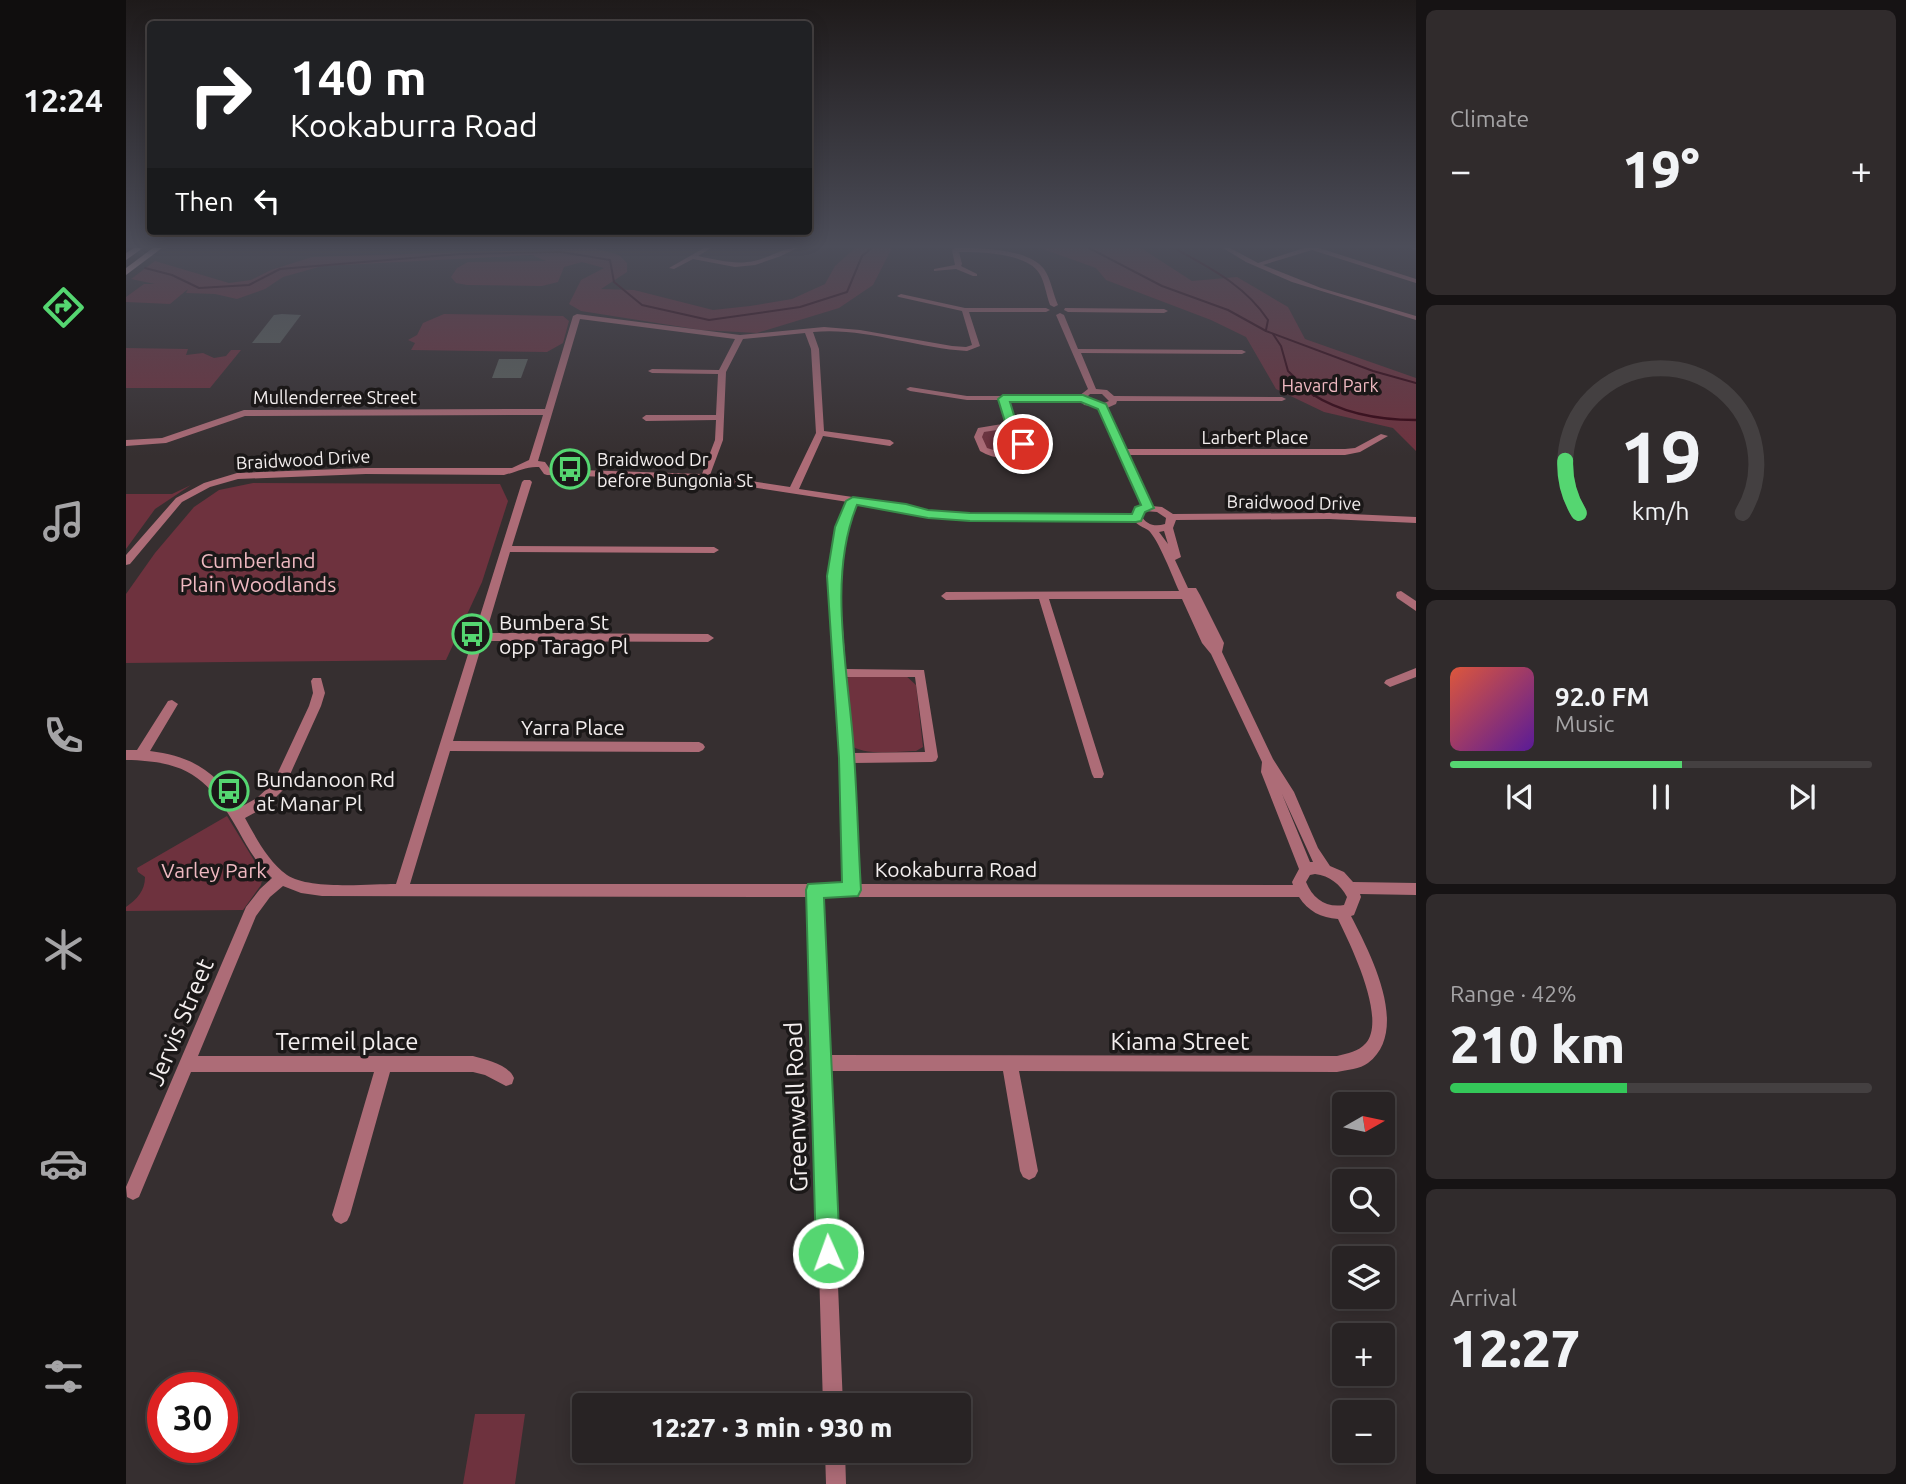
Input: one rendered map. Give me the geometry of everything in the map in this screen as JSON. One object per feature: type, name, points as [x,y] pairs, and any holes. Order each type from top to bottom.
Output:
[{"type":"street","points":[[533,462],[577,317]]},
{"type":"street","points":[[587,317],[740,337],[808,330],[841,330],[967,349],[976,346],[967,317]]},
{"type":"street","points":[[1066,317],[1093,391]]},
{"type":"street","points":[[793,491],[820,433],[815,349],[808,330]]},
{"type":"street","points":[[705,477],[719,440],[722,372],[740,337]]},
{"type":"street","points":[[1077,351],[1242,352]]},
{"type":"street","points":[[652,371],[722,372]]},
{"type":"street","points":[[910,389],[951,396],[1003,399],[1083,398],[1094,406],[1111,404],[1112,398]]},
{"type":"street","points":[[1083,398],[1084,393],[1093,391],[1104,392],[1112,398],[1282,398]]},
{"type":"street","points":[[1003,399],[1012,425],[1021,439],[1023,450],[1015,455],[1002,456],[983,449],[978,437],[981,430],[1012,425]]},
{"type":"street","points":[[1102,406],[1148,508]]},
{"type":"street","name":"Mullenderree Street","points":[[126,443],[163,441],[244,413],[549,412]]},
{"type":"street","points":[[646,418],[721,417]]},
{"type":"street","points":[[820,433],[890,443]]},
{"type":"street","name":"Larbert Place","points":[[1123,452],[1345,452],[1362,448],[1384,436]]},
{"type":"street","points":[[547,472],[542,464],[533,462],[515,470],[516,478],[527,482],[541,478],[547,472],[626,472],[705,477],[906,508],[928,514],[970,517],[1136,518],[1152,528],[1190,595]]},
{"type":"street","name":"Braidwood Drive","points":[[126,562],[173,505],[200,488],[230,477],[260,473],[515,470]]},
{"type":"street","points":[[401,890],[527,482]]},
{"type":"street","points":[[852,890],[847,758],[834,576],[842,527],[853,501]]},
{"type":"street","points":[[1136,518],[1139,510],[1148,508],[1164,511],[1175,554],[1208,643],[1216,652],[1268,762],[1288,792],[1312,851],[1325,869],[1344,880],[1351,888],[1353,904],[1342,913],[1324,911],[1306,898],[1299,882],[1306,869]]},
{"type":"street","name":"Braidwood Drive","points":[[1169,523],[1336,516],[1416,520]]},
{"type":"street","points":[[1152,528],[1169,523]]},
{"type":"street","points":[[507,549],[714,550]]},
{"type":"street","points":[[946,596],[1190,595]]},
{"type":"street","points":[[1401,595],[1416,607]]},
{"type":"street","points":[[1043,596],[1098,774]]},
{"type":"street","points":[[480,636],[708,638]]},
{"type":"street","points":[[1390,684],[1416,672]]},
{"type":"street","points":[[841,673],[920,673],[932,757],[847,758]]},
{"type":"street","points":[[237,816],[268,797],[281,781],[315,706],[317,681]]},
{"type":"street","points":[[141,755],[172,704]]},
{"type":"street","name":"Yarra Place","points":[[446,746],[699,747]]},
{"type":"street","points":[[126,755],[168,759],[198,771],[218,788],[266,861],[282,878]]},
{"type":"street","points":[[1268,762],[1267,772],[1306,869]]},
{"type":"street","points":[[1306,869],[1325,869]]},
{"type":"street","name":"Kookaburra Road","points":[[282,878],[322,890],[1301,891]]},
{"type":"street","name":"Jervis Street","points":[[133,1191],[251,912],[265,893],[282,878]]},
{"type":"street","points":[[1351,888],[1416,889]]},
{"type":"street","name":"Greenwell Road","points":[[815,890],[833,1393]]},
{"type":"street","name":"Kiama Street","points":[[822,1063],[1349,1064],[1375,1057],[1387,1046],[1390,1039],[1391,1016],[1357,939],[1342,913]]},
{"type":"street","points":[[1009,1063],[1030,1171]]},
{"type":"street","points":[[341,1215],[384,1064]]},
{"type":"street","name":"Termeil place","points":[[186,1065],[473,1064],[488,1068],[506,1078]]},
{"type":"street","points":[[835,1463],[836,1484]]},
{"type":"green space","points":[[436,317],[565,317],[569,321],[563,343],[547,352],[411,350],[415,343],[408,340],[417,335],[423,323]]},
{"type":"green space","points":[[620,317],[809,317],[757,333],[701,330]]},
{"type":"green space","name":"Havard Park","points":[[1204,317],[1293,317],[1305,339],[1416,378],[1416,451],[1393,428],[1324,412],[1276,389],[1246,337]]},
{"type":"green space","points":[[126,348],[188,349],[186,355],[203,353],[214,358],[226,356],[231,350],[241,350],[210,388],[126,388]]},
{"type":"green space","points":[[1009,427],[1019,448],[1012,454],[988,451],[982,443],[982,432]]},
{"type":"green space","name":"Cumberland Plain Woodlands","points":[[253,483],[500,484],[508,501],[482,582],[446,660],[126,663],[126,594],[155,553],[194,507],[219,490]]},
{"type":"green space","points":[[191,485],[155,509],[126,549],[126,494],[172,494]]},
{"type":"green space","points":[[905,675],[916,685],[923,747],[916,751],[881,752],[863,751],[849,744],[846,679],[850,676]]},
{"type":"green space","name":"Varley Park","points":[[227,816],[263,875],[261,885],[243,910],[126,911],[126,907],[137,898],[144,886],[145,877],[137,868]]},
{"type":"green space","points":[[475,1414],[525,1414],[515,1484],[463,1484]]},
{"type":"building","points":[[272,317],[299,317],[280,343],[252,343]]},
{"type":"building","points":[[499,359],[528,359],[521,378],[492,378]]},
{"type":"waterway","points":[[697,317],[709,320],[728,317]]},
{"type":"waterway","points":[[1241,317],[1266,331],[1373,371],[1416,383]]},
{"type":"waterway","points":[[1266,317],[1266,330]]},
{"type":"waterway","points":[[1273,334],[1281,346],[1288,371],[1314,396]]},
{"type":"waterway","points":[[1312,394],[1349,411],[1389,419],[1416,420]]},
{"type":"place","name":"Braidwood Dr before Bungonia St","points":[[570,469]]},
{"type":"place","name":"Bumbera St opp Tarago Pl","points":[[472,634]]},
{"type":"place","name":"Bundanoon Rd at Manar Pl","points":[[229,791]]},
{"type":"route","points":[[828,1253],[815,890],[852,890],[835,555],[842,527],[853,501],[896,506],[928,514],[970,517],[1136,518],[1139,510],[1148,508],[1102,406],[1094,406],[1083,398],[1003,399],[1012,425],[1023,444]]}]
